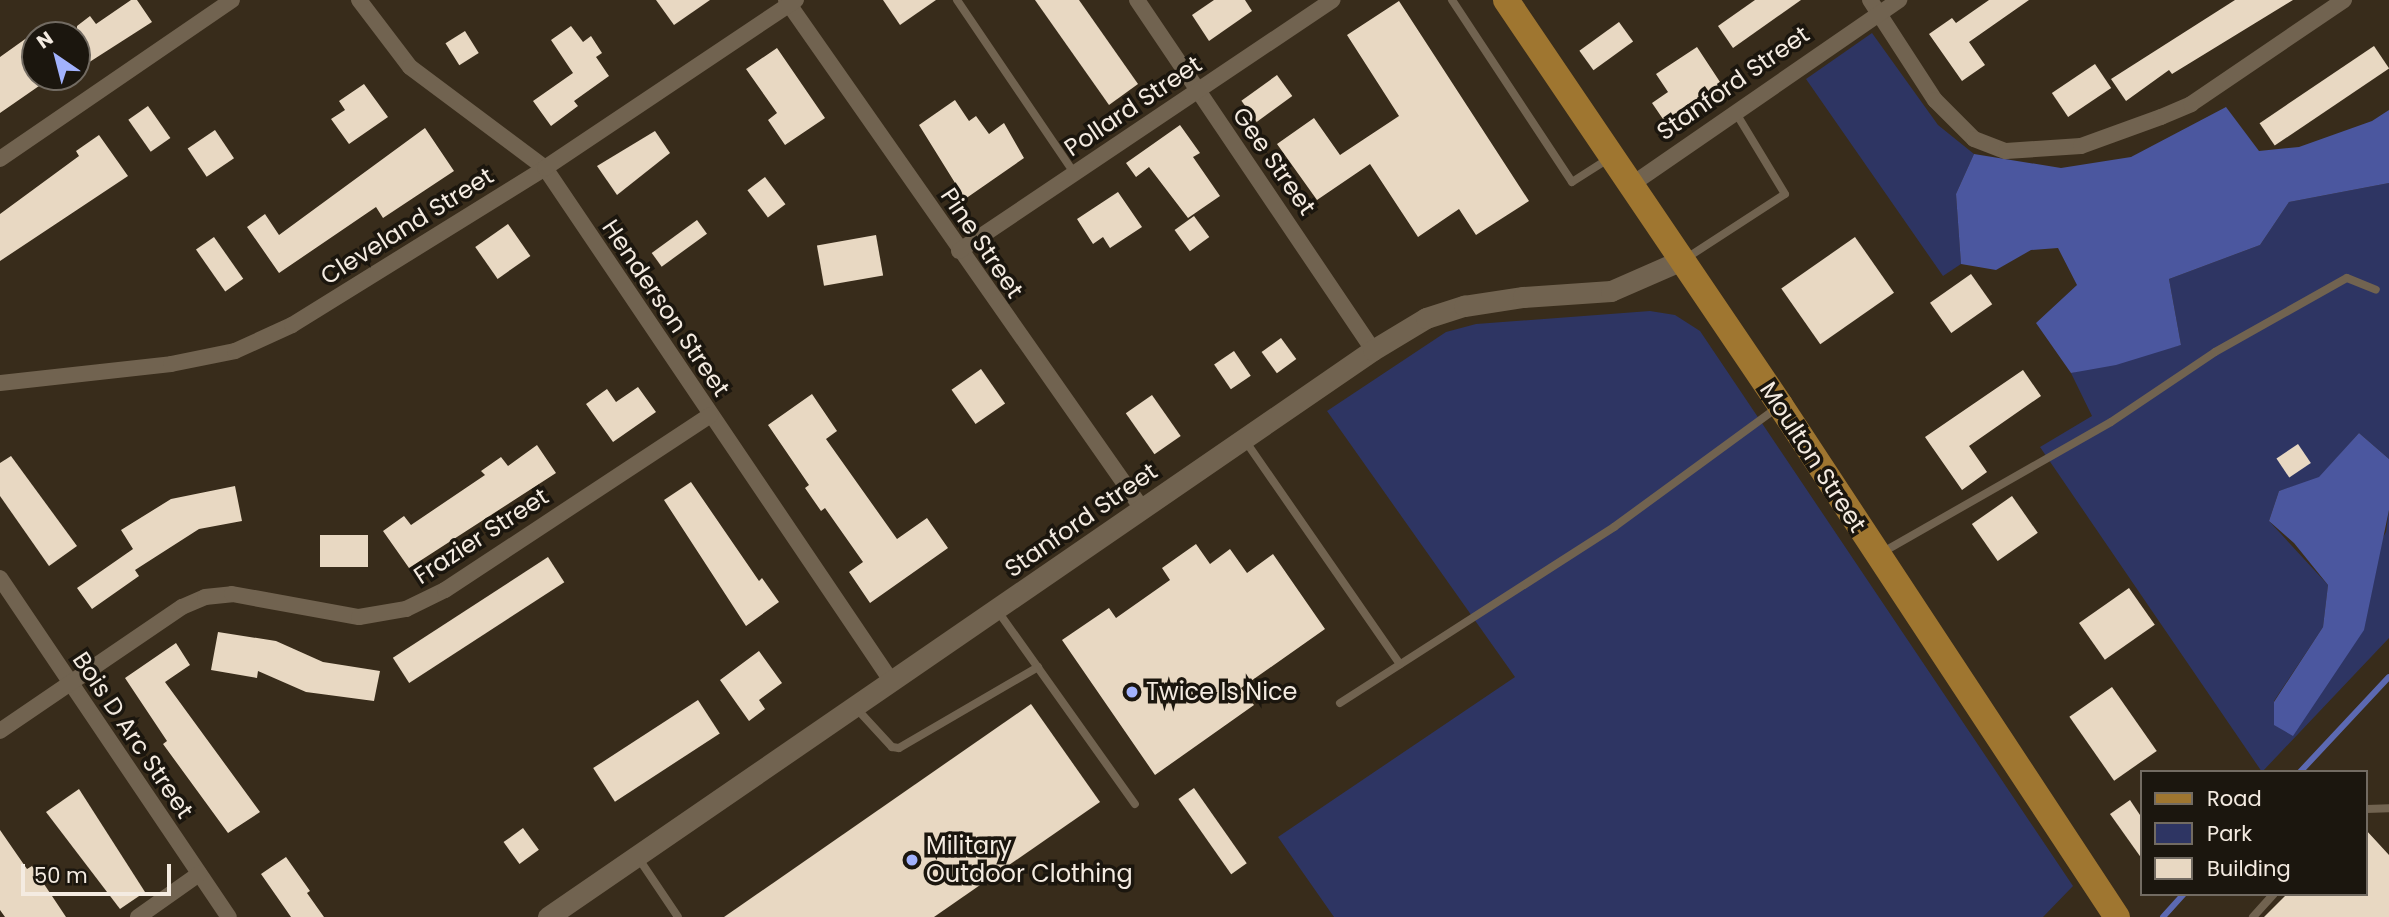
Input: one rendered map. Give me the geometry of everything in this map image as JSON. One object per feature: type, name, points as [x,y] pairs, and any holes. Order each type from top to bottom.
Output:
[{"type":"main road","name":"Moulton Street","points":[[1506,0],[1780,405],[2117,917]]},
{"type":"street","points":[[0,159],[232,0]]},
{"type":"street","name":"Henderson Street","points":[[359,0],[410,66],[545,168],[891,682]]},
{"type":"street","name":"Gee Street","points":[[1137,0],[1373,350]]},
{"type":"street","name":"Pollard Street","points":[[960,251],[1332,0]]},
{"type":"street","name":"Stanford Street","points":[[1631,185],[1735,113],[1874,7],[1899,0]]},
{"type":"street","points":[[1874,7],[1935,100],[1974,139],[2006,151],[2081,146],[2191,104],[2344,0]]},
{"type":"street","name":"Cleveland Street","points":[[0,383],[171,364],[235,351],[292,325],[545,168],[790,2]]},
{"type":"street","name":"Pine Street","points":[[790,2],[960,251],[1143,510]]},
{"type":"street","name":"Stanford Street","points":[[548,917],[1373,350],[1426,318],[1464,306],[1611,291],[1682,260]]},
{"type":"street","name":"Frazier Street","points":[[0,731],[182,607],[205,597],[232,594],[359,617],[406,609],[445,590],[710,415]]},
{"type":"street","name":"Bois D Arc Street","points":[[0,578],[229,917]]},
{"type":"street","points":[[138,917],[199,874]]},
{"type":"lane","points":[[957,0],[1074,173]]},
{"type":"lane","points":[[1452,0],[1572,181],[1612,156]]},
{"type":"lane","points":[[1682,260],[1785,194],[1735,113]]},
{"type":"lane","points":[[1877,555],[2111,422],[2215,352],[2347,278],[2376,290]]},
{"type":"lane","points":[[1340,703],[1614,527],[1780,405]]},
{"type":"lane","points":[[1244,439],[1400,664]]},
{"type":"lane","points":[[997,610],[1135,804]]},
{"type":"lane","points":[[855,707],[892,747],[900,748],[1038,667]]},
{"type":"lane","points":[[2368,808],[2389,808]]},
{"type":"lane","points":[[637,856],[678,917]]},
{"type":"lane","points":[[2253,917],[2272,896]]},
{"type":"green space","points":[[1872,33],[1938,125],[1974,154],[1956,194],[1961,264],[1943,276],[1806,79]]},
{"type":"green space","points":[[2389,183],[2389,459],[2359,433],[2319,478],[2279,491],[2269,521],[2328,585],[2323,627],[2274,701],[2274,725],[2386,532],[2389,510],[2389,638],[2264,770],[2261,770],[2040,447],[2092,416],[2071,373],[2181,345],[2169,279],[2260,245],[2289,202]]},
{"type":"green space","points":[[1650,311],[1675,315],[1700,331],[2073,886],[2043,917],[1334,917],[1278,837],[1515,677],[1327,411],[1446,332],[1476,324]]},
{"type":"shaded area","points":[[2226,107],[2259,151],[2299,147],[2372,121],[2389,110],[2389,183],[2289,202],[2260,245],[2169,279],[2181,345],[2116,365],[2071,373],[2036,323],[2077,285],[2058,248],[2031,250],[1996,270],[1961,264],[1956,194],[1974,154],[2061,168],[2131,157]]},
{"type":"shaded area","points":[[2359,433],[2389,459],[2389,510],[2364,630],[2293,736],[2274,725],[2274,702],[2323,627],[2328,585],[2294,543],[2269,521],[2279,491],[2319,477]]},
{"type":"building","points":[[131,0],[137,0],[152,22],[91,61],[91,21],[84,21],[90,16],[96,24]]},
{"type":"building","points":[[656,0],[710,0],[674,25]]},
{"type":"building","points":[[883,0],[936,0],[900,25]]},
{"type":"building","points":[[1035,0],[1079,0],[1138,84],[1109,105]]},
{"type":"building","points":[[1214,0],[1245,0],[1252,11],[1209,41],[1192,15]]},
{"type":"building","points":[[1755,0],[1801,0],[1733,48],[1718,26]]},
{"type":"building","points":[[1989,0],[2029,0],[1969,42],[1985,65],[1962,81],[1929,34],[1952,18],[1956,23]]},
{"type":"building","points":[[2235,0],[2293,0],[2172,74],[2169,70],[2126,101],[2111,79]]},
{"type":"building","points":[[1399,1],[1529,201],[1476,235],[1459,209],[1418,237],[1370,164],[1317,200],[1277,144],[1314,118],[1340,155],[1399,116],[1347,35]]},
{"type":"building","points":[[1619,22],[1633,41],[1593,70],[1579,51]]},
{"type":"building","points":[[571,26],[583,42],[591,36],[602,53],[596,57],[609,76],[574,101],[578,106],[551,126],[533,101],[573,73],[551,40]]},
{"type":"building","points":[[465,31],[479,53],[459,65],[445,43]]},
{"type":"building","points":[[21,42],[21,91],[32,91],[0,113],[0,57]]},
{"type":"building","points":[[2374,46],[2389,68],[2275,146],[2260,123]]},
{"type":"building","points":[[1697,47],[1722,85],[1665,122],[1652,103],[1668,92],[1656,74]]},
{"type":"building","points":[[777,48],[825,118],[785,145],[768,120],[777,113],[746,69]]},
{"type":"building","points":[[2095,64],[2111,88],[2068,117],[2052,93]]},
{"type":"building","points":[[1277,75],[1292,96],[1257,122],[1241,101]]},
{"type":"building","points":[[364,84],[388,117],[349,144],[331,119],[345,110],[339,101]]},
{"type":"building","points":[[955,100],[969,121],[976,116],[989,134],[1004,123],[1024,158],[965,199],[919,125]]},
{"type":"building","points":[[148,106],[170,138],[151,152],[128,120]]},
{"type":"building","points":[[1180,125],[1200,153],[1193,157],[1220,196],[1188,218],[1149,167],[1136,177],[1126,163]]},
{"type":"building","points":[[425,128],[454,171],[383,218],[376,207],[279,273],[247,227],[265,214],[279,235]]},
{"type":"building","points":[[215,130],[234,158],[207,177],[188,148]]},
{"type":"building","points":[[655,131],[670,153],[617,195],[597,166]]},
{"type":"building","points":[[99,135],[128,176],[0,261],[0,214],[79,156],[76,151]]},
{"type":"building","points":[[765,177],[785,204],[768,217],[747,190]]},
{"type":"building","points":[[1118,192],[1142,227],[1110,248],[1103,237],[1093,244],[1077,219]]},
{"type":"building","points":[[1194,216],[1209,237],[1190,251],[1175,230]]},
{"type":"building","points":[[697,220],[707,234],[662,267],[652,253]]},
{"type":"building","points":[[508,224],[530,256],[498,279],[475,247]]},
{"type":"building","points":[[876,235],[883,275],[824,286],[817,245]]},
{"type":"building","points":[[214,237],[243,279],[225,291],[196,250]]},
{"type":"building","points":[[1855,237],[1894,293],[1820,344],[1781,289]]},
{"type":"building","points":[[1971,274],[1992,304],[1951,333],[1930,303]]},
{"type":"building","points":[[1281,338],[1296,359],[1277,373],[1262,352]]},
{"type":"building","points":[[1234,351],[1251,376],[1231,389],[1214,364]]},
{"type":"building","points":[[981,369],[1005,403],[976,424],[952,390]]},
{"type":"building","points":[[2023,370],[2041,396],[1969,446],[1987,472],[1962,490],[1925,437]]},
{"type":"building","points":[[638,387],[656,412],[613,442],[586,404],[607,389],[616,402]]},
{"type":"building","points":[[812,394],[837,431],[826,439],[897,539],[927,518],[948,548],[870,603],[849,572],[863,562],[825,508],[821,511],[805,488],[809,485],[768,425]]},
{"type":"building","points":[[1152,395],[1181,436],[1154,454],[1126,413]]},
{"type":"building","points":[[2298,444],[2311,463],[2289,478],[2276,459]]},
{"type":"building","points":[[537,445],[556,473],[409,568],[383,531],[404,516],[411,525],[485,475],[481,471],[501,457],[508,466]]},
{"type":"building","points":[[11,456],[77,546],[49,566],[0,496],[0,463]]},
{"type":"building","points":[[691,482],[759,581],[762,578],[779,602],[746,626],[664,500]]},
{"type":"building","points":[[235,486],[242,521],[199,529],[135,570],[139,576],[92,609],[77,588],[133,549],[121,530],[171,499]]},
{"type":"building","points":[[2012,496],[2038,533],[1998,561],[1972,524]]},
{"type":"building","points":[[320,535],[368,535],[368,567],[320,567]]},
{"type":"building","points":[[1196,544],[1210,564],[1230,549],[1247,573],[1273,554],[1325,629],[1241,688],[1254,705],[1155,775],[1062,640],[1109,608],[1116,618],[1170,580],[1162,568]]},
{"type":"building","points":[[548,557],[564,582],[409,683],[393,658]]},
{"type":"building","points":[[2129,588],[2155,625],[2105,660],[2079,623]]},
{"type":"building","points":[[218,632],[276,641],[323,662],[380,671],[374,701],[306,692],[258,671],[257,678],[211,670]]},
{"type":"building","points":[[176,643],[190,665],[165,682],[260,812],[228,833],[163,744],[167,741],[125,678]]},
{"type":"building","points":[[759,651],[782,683],[759,700],[765,709],[749,721],[720,680]]},
{"type":"building","points":[[2112,687],[2157,751],[2114,781],[2069,717]]},
{"type":"building","points":[[698,700],[720,734],[615,802],[593,768]]},
{"type":"building","name":"Military Outdoor Clothing","points":[[1031,704],[1100,802],[934,917],[724,917]]},
{"type":"building","points":[[1194,788],[1247,863],[1231,874],[1178,799]]},
{"type":"building","points":[[79,789],[145,892],[120,909],[46,812]]},
{"type":"building","points":[[2130,800],[2140,815],[2140,856],[2110,814]]},
{"type":"building","points":[[523,828],[539,850],[519,864],[504,842]]},
{"type":"building","points":[[0,830],[27,869],[32,866],[66,917],[5,917],[0,910]]},
{"type":"building","points":[[2368,832],[2389,855],[2389,917],[2264,917],[2285,896],[2368,896]]},
{"type":"building","points":[[286,857],[324,917],[291,917],[261,874]]},
{"type":"waterway","points":[[2302,770],[2389,677]]},
{"type":"waterway","points":[[2163,917],[2182,896]]},
{"type":"place","name":"Twice Is Nice","points":[[1132,692]]},
{"type":"place","name":"Military Outdoor Clothing","points":[[912,860]]}]
